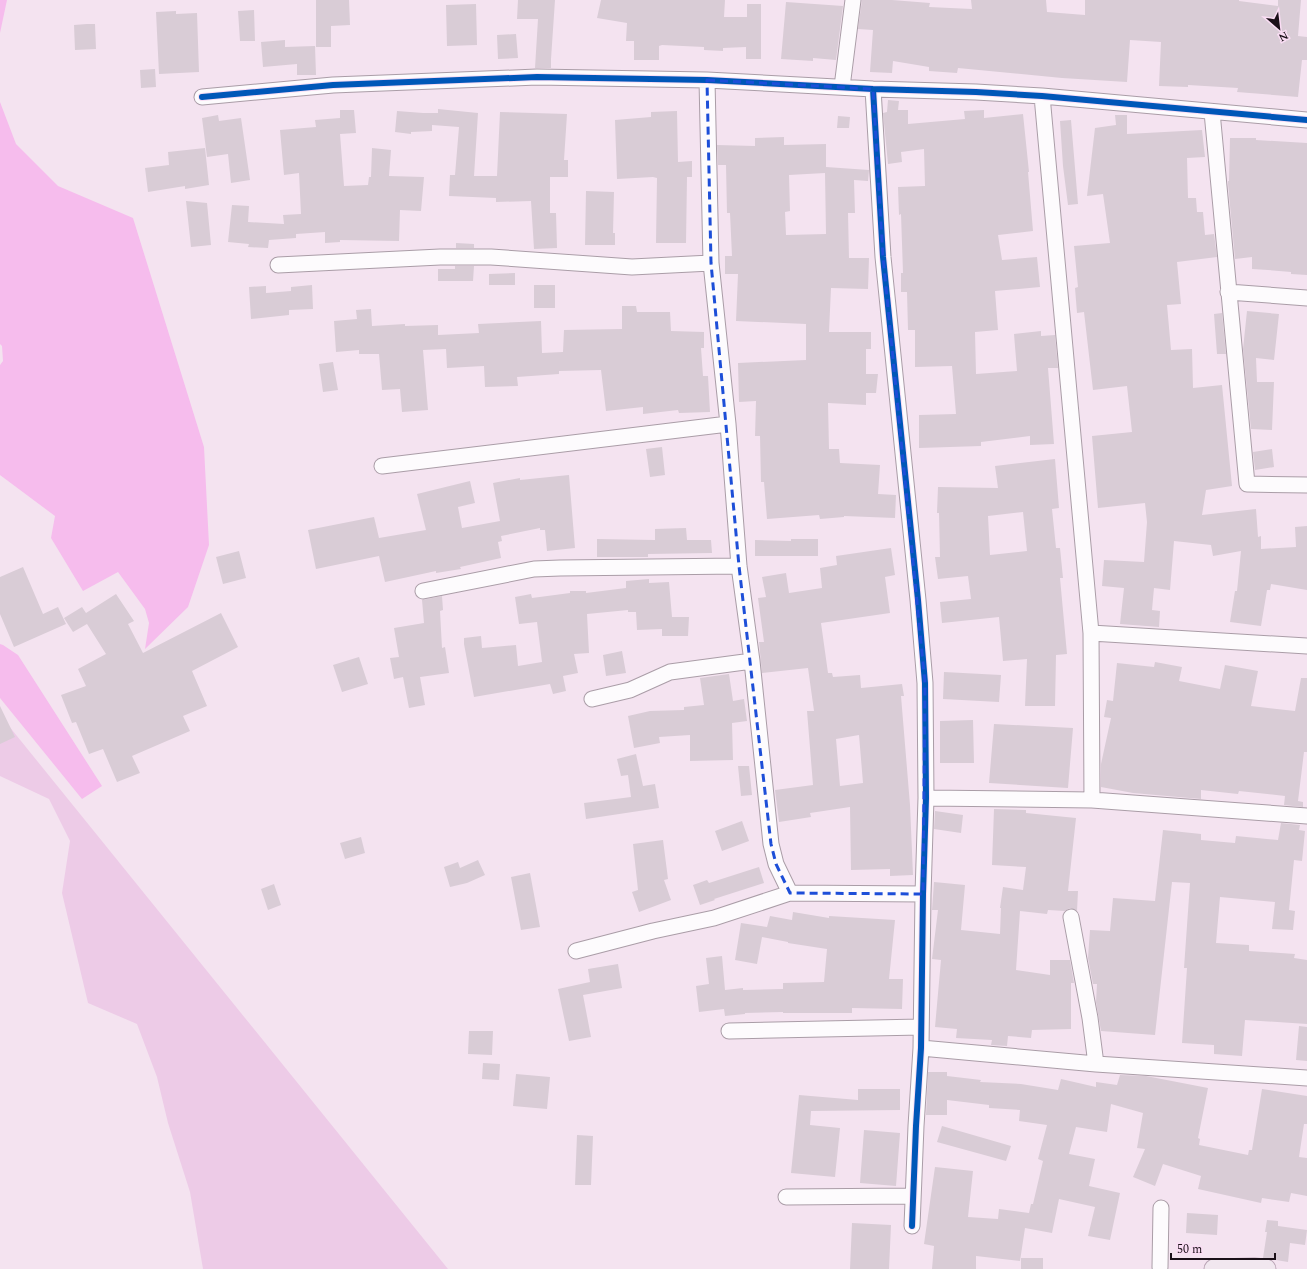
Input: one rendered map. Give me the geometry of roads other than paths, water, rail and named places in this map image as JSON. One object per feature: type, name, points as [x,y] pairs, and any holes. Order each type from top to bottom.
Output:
[{"type":"main road","points":[[1214,1269],[1266,1269]]},
{"type":"street","points":[[842,87],[852,0]]},
{"type":"street","points":[[202,97],[333,85],[537,77],[707,80],[1042,96],[1307,120]]},
{"type":"street","points":[[707,80],[711,263],[728,424],[739,566],[752,661],[771,844],[776,864],[790,893]]},
{"type":"street","points":[[873,89],[883,257],[925,683],[926,798],[923,894],[922,1027],[912,1226]]},
{"type":"street","points":[[1042,96],[1091,633],[1092,800]]},
{"type":"street","points":[[1212,112],[1247,484],[1307,485]]},
{"type":"street","points":[[278,265],[440,257],[484,257],[632,267],[711,263]]},
{"type":"street","points":[[1228,292],[1307,298]]},
{"type":"street","points":[[382,466],[728,424]]},
{"type":"street","points":[[423,591],[534,570],[560,568],[739,566]]},
{"type":"street","points":[[1091,633],[1307,646]]},
{"type":"street","points":[[592,699],[630,690],[670,672],[752,661]]},
{"type":"street","points":[[926,798],[1092,800],[1307,816]]},
{"type":"street","points":[[576,951],[653,931],[714,918],[790,893],[923,894]]},
{"type":"street","points":[[1071,917],[1090,1018],[1096,1064]]},
{"type":"street","points":[[729,1032],[922,1027]]},
{"type":"street","points":[[921,1048],[1096,1064],[1307,1078]]},
{"type":"street","points":[[786,1197],[913,1196]]},
{"type":"street","points":[[1157,1268],[1161,1208]]}]
